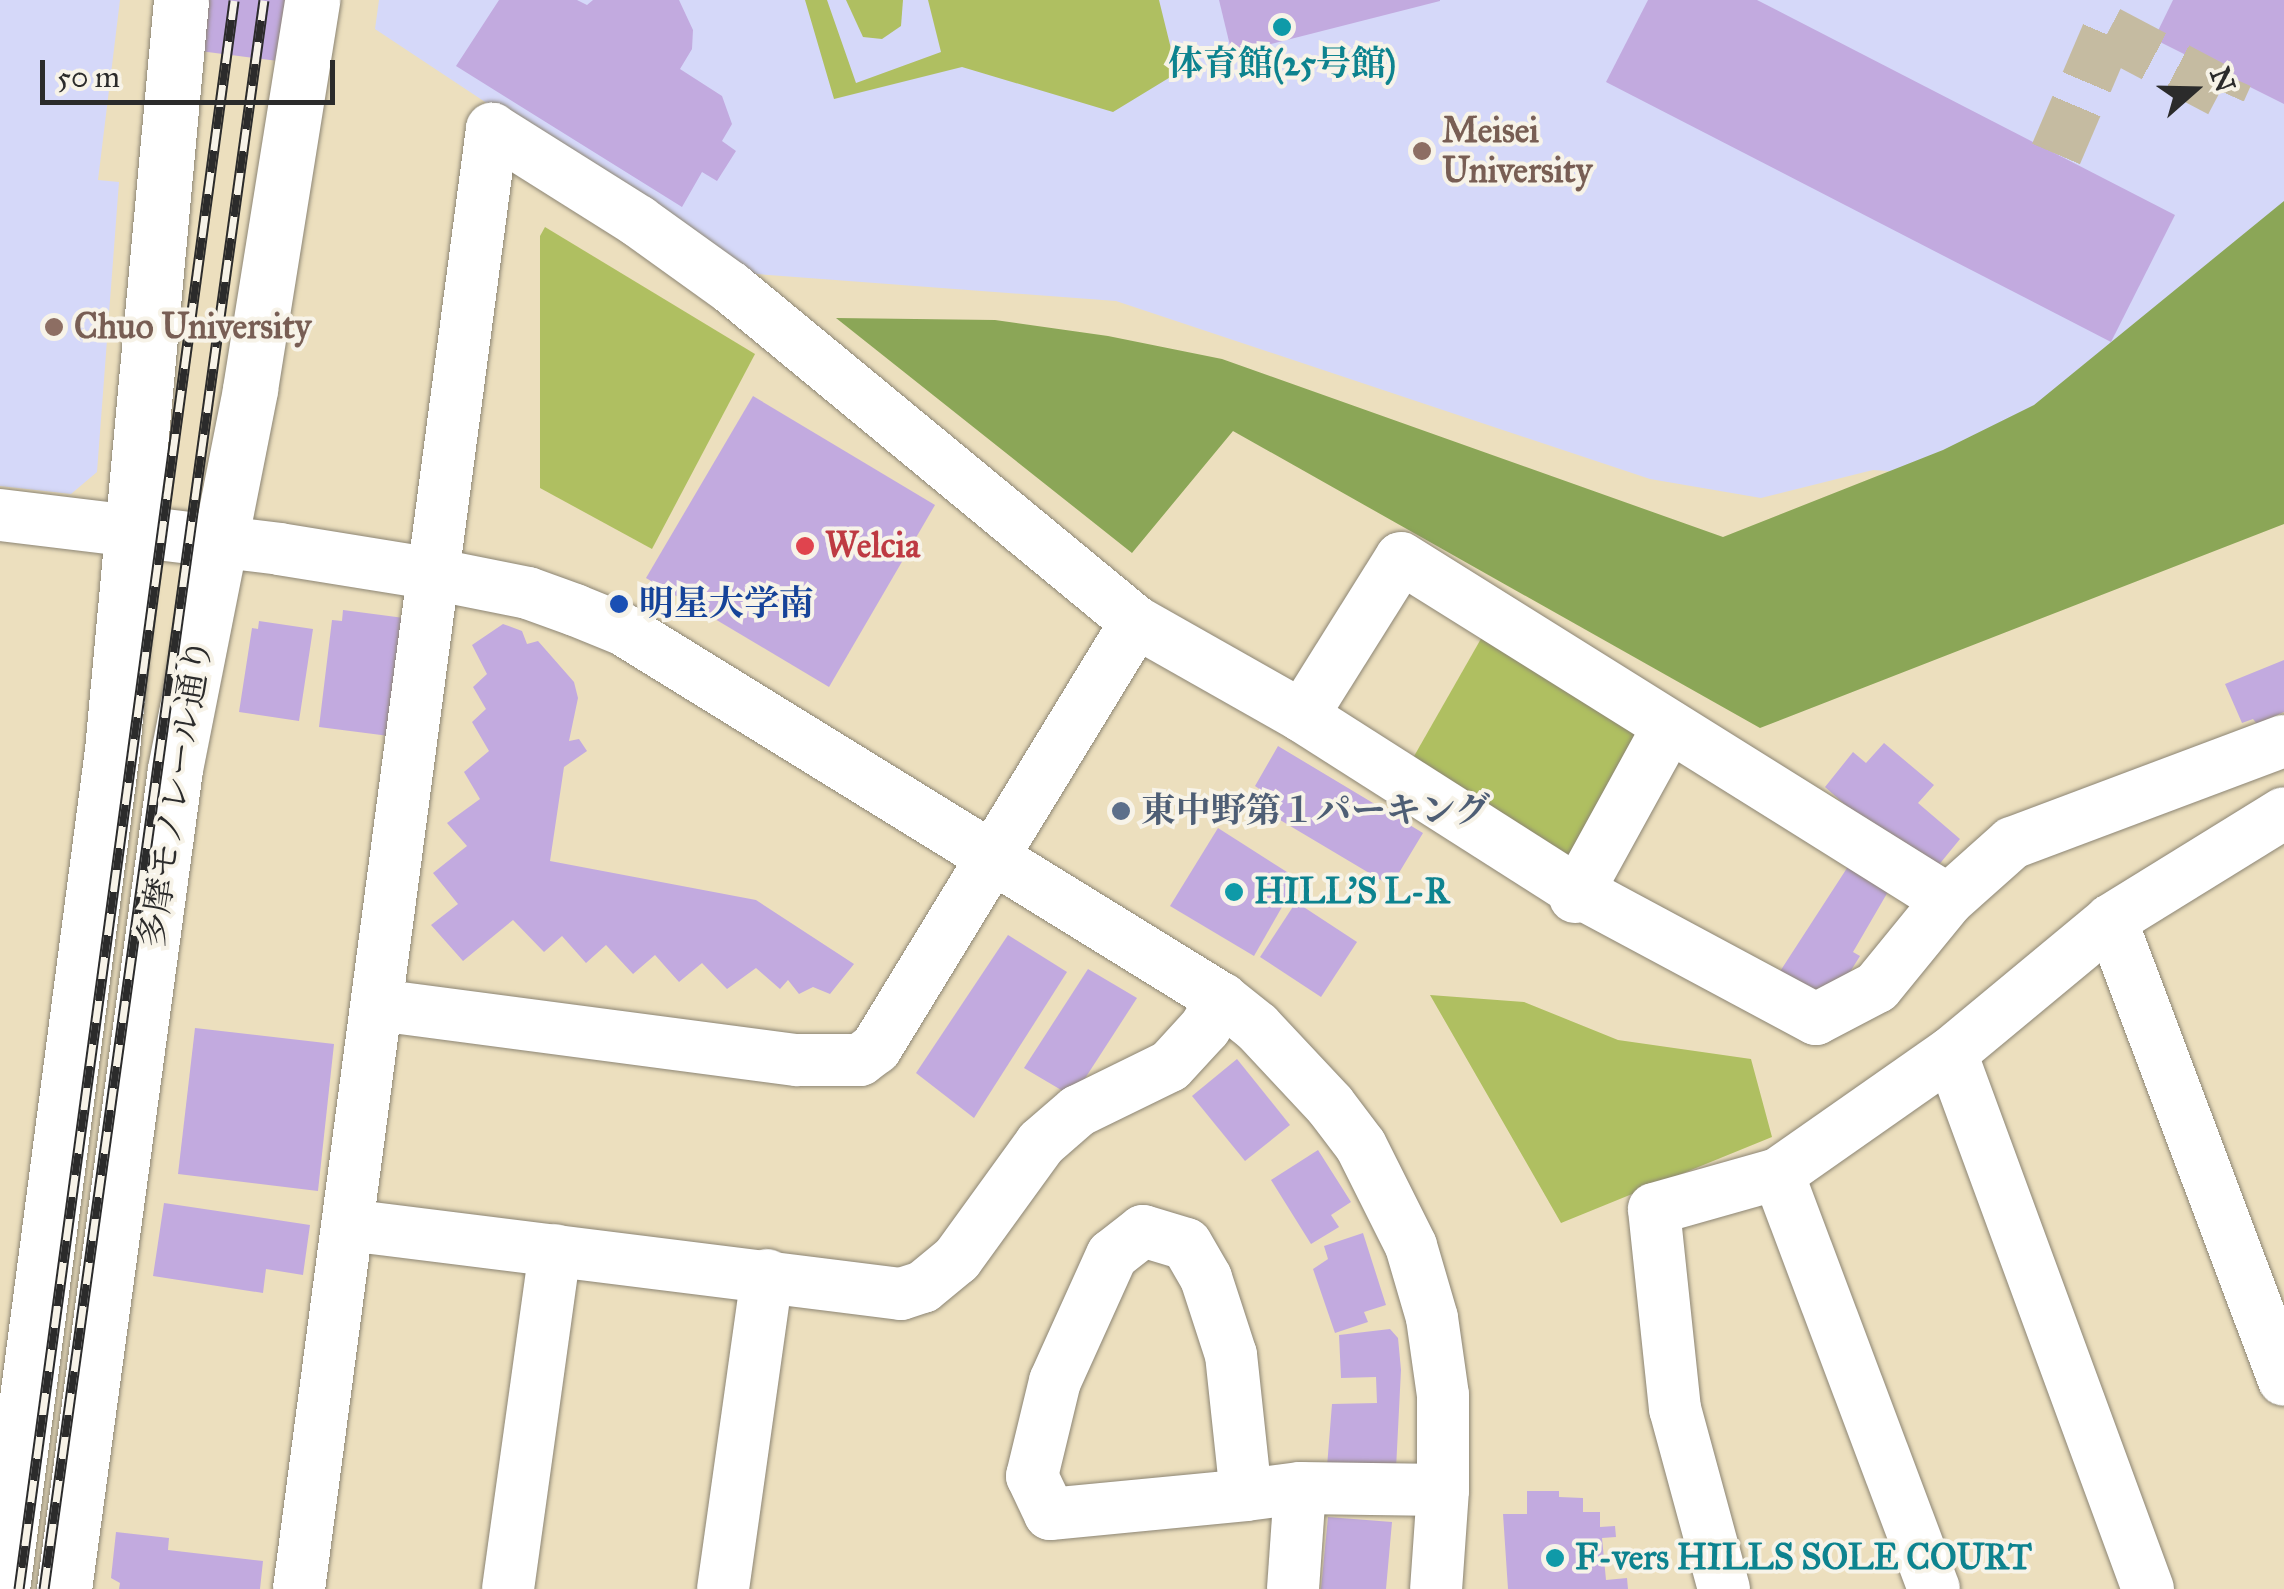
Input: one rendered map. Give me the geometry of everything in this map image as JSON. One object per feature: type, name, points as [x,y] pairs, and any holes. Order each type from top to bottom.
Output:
[{"type":"main road","name":"多摩モノレール通り","points":[[2,1589],[112,750],[181,0]]},
{"type":"main road","name":"多摩モノレール通り","points":[[64,1589],[174,769],[265,300],[312,0]]},
{"type":"street","points":[[299,1589],[492,129],[638,221],[730,287],[1136,622],[1302,716],[1576,894],[1816,1019],[1877,987],[1948,900],[2012,843],[2284,740]]},
{"type":"street","points":[[0,515],[433,574],[528,593],[624,630],[996,856],[1222,999],[1257,1027],[1330,1105],[1361,1146],[1411,1246],[1432,1318],[1443,1396],[1444,1490],[1436,1589]]},
{"type":"street","points":[[1302,716],[1401,558],[1948,900]]},
{"type":"street","points":[[378,1005],[796,1060],[860,1060],[876,1048],[1136,622]]},
{"type":"street","points":[[1576,894],[1670,726]]},
{"type":"street","points":[[1724,1589],[1676,1409],[1654,1209],[1778,1174],[1951,1053],[2111,920],[2284,814]]},
{"type":"street","points":[[2111,920],[2284,1380]]},
{"type":"street","points":[[348,1226],[901,1294],[923,1288],[958,1259],[1041,1143],[1078,1111],[1170,1066],[1205,1028],[1222,999]]},
{"type":"street","points":[[1951,1053],[2148,1589]]},
{"type":"street","points":[[1778,1174],[1934,1589]]},
{"type":"street","points":[[1246,1495],[1231,1355],[1206,1278],[1186,1244],[1143,1231],[1112,1255],[1055,1381],[1032,1476],[1050,1514],[1246,1495],[1300,1488],[1444,1490]]},
{"type":"street","points":[[508,1589],[555,1250]]},
{"type":"street","points":[[723,1589],[766,1275]]},
{"type":"street","points":[[1292,1589],[1300,1488]]},
{"type":"shaded area","name":"Chuo University","points":[[0,0],[120,0],[98,180],[119,182],[97,472],[71,494],[0,486]]},
{"type":"shaded area","name":"Meisei University","points":[[379,0],[2284,0],[2284,290],[2048,482],[1873,470],[1761,498],[1650,479],[1116,301],[743,273],[375,29]]},
{"type":"green space","points":[[805,0],[827,0],[856,83],[941,52],[928,0],[1159,0],[1177,73],[1113,112],[962,67],[834,99]]},
{"type":"green space","points":[[846,0],[903,0],[901,26],[882,39],[863,37]]},
{"type":"green space","points":[[2284,201],[2284,524],[1760,728],[1233,431],[1132,553],[836,318],[995,320],[1108,336],[1222,359],[1723,537],[1943,450],[2034,405]]},
{"type":"green space","points":[[545,227],[755,354],[652,549],[540,488],[540,236]]},
{"type":"green space","points":[[1482,637],[1645,736],[1573,861],[1409,765]]},
{"type":"green space","points":[[1430,995],[1524,1002],[1618,1040],[1751,1059],[1772,1137],[1561,1223]]},
{"type":"building","points":[[198,0],[294,0],[286,62],[192,50]]},
{"type":"building","points":[[499,0],[577,0],[587,5],[593,0],[679,0],[693,30],[692,49],[680,69],[722,96],[732,124],[722,141],[736,151],[717,181],[702,172],[682,207],[456,66]]},
{"type":"building","name":"体育館(25号館)","points":[[1219,0],[1440,0],[1440,1],[1232,54]]},
{"type":"building","points":[[1648,0],[1757,0],[2175,215],[2111,342],[1606,82]]},
{"type":"building","points":[[2173,0],[2284,0],[2284,104],[2154,39]]},
{"type":"building","points":[[753,396],[935,505],[829,687],[646,578]]},
{"type":"building","points":[[343,610],[404,618],[389,736],[319,727],[332,620],[342,621]]},
{"type":"building","points":[[259,621],[313,629],[299,721],[239,712],[252,628],[258,629]]},
{"type":"building","points":[[503,624],[522,631],[527,644],[538,641],[574,682],[578,698],[569,741],[579,739],[587,751],[564,767],[550,861],[756,900],[854,964],[830,994],[813,987],[799,994],[788,980],[780,989],[756,968],[727,989],[702,963],[679,982],[655,955],[633,974],[606,945],[586,963],[562,936],[544,952],[513,920],[463,961],[431,925],[458,904],[433,873],[467,846],[447,823],[480,799],[464,772],[489,751],[472,722],[486,709],[473,687],[487,674],[472,645]]},
{"type":"building","points":[[2284,660],[2284,712],[2257,724],[2253,719],[2242,723],[2225,684]]},
{"type":"building","points":[[1884,743],[1934,785],[1918,803],[1960,839],[1933,872],[1885,840],[1825,787],[1853,752],[1866,763]]},
{"type":"building","points":[[1278,746],[1423,833],[1391,886],[1260,808],[1268,795],[1255,786]]},
{"type":"building","name":"HILL'S L-R","points":[[1218,828],[1298,879],[1254,956],[1170,906]]},
{"type":"building","points":[[1849,865],[1889,890],[1853,952],[1860,956],[1830,1004],[1775,979]]},
{"type":"building","name":"HILL'S L-R","points":[[1296,902],[1357,942],[1321,997],[1260,957]]},
{"type":"building","points":[[1008,935],[1067,972],[974,1118],[916,1073]]},
{"type":"building","points":[[1088,969],[1137,998],[1073,1097],[1024,1068]]},
{"type":"building","points":[[195,1028],[334,1044],[318,1191],[178,1174]]},
{"type":"building","points":[[1237,1059],[1290,1125],[1245,1161],[1192,1096]]},
{"type":"building","points":[[1318,1150],[1351,1202],[1331,1215],[1339,1227],[1311,1244],[1271,1180]]},
{"type":"building","points":[[164,1203],[310,1225],[303,1275],[266,1269],[263,1293],[153,1276]]},
{"type":"building","points":[[1363,1233],[1386,1305],[1364,1312],[1368,1322],[1335,1333],[1313,1269],[1328,1259],[1324,1246]]},
{"type":"building","points":[[1390,1329],[1398,1338],[1401,1370],[1396,1469],[1327,1467],[1332,1404],[1377,1403],[1376,1377],[1341,1378],[1339,1335]]},
{"type":"building","name":"F-vers HILLS SOLE COURT","points":[[1527,1491],[1559,1491],[1559,1497],[1583,1498],[1583,1512],[1600,1512],[1600,1527],[1615,1526],[1616,1537],[1602,1538],[1606,1580],[1627,1578],[1628,1589],[1508,1589],[1503,1514],[1527,1514]]},
{"type":"building","points":[[1328,1517],[1392,1522],[1386,1589],[1321,1589]]},
{"type":"building","points":[[116,1532],[169,1538],[168,1550],[263,1561],[260,1589],[119,1589],[120,1583],[111,1578]]},
{"type":"tunnel","points":[[2056,154],[2108,32],[2220,91],[2227,75]]},
{"type":"railway","points":[[19,1589],[234,0]]},
{"type":"railway","points":[[44,1589],[264,0]]},
{"type":"place","name":"体育館(25号館)","points":[[1282,27]]},
{"type":"place","name":"Meisei University","points":[[1422,151]]},
{"type":"place","name":"Chuo University","points":[[54,327]]},
{"type":"place","name":"Welcia","points":[[805,546]]},
{"type":"place","name":"明星大学南","points":[[619,604]]},
{"type":"place","name":"東中野第１パーキング","points":[[1121,811]]},
{"type":"place","name":"HILL'S L-R","points":[[1234,892]]},
{"type":"place","name":"F-vers HILLS SOLE COURT","points":[[1555,1558]]}]
